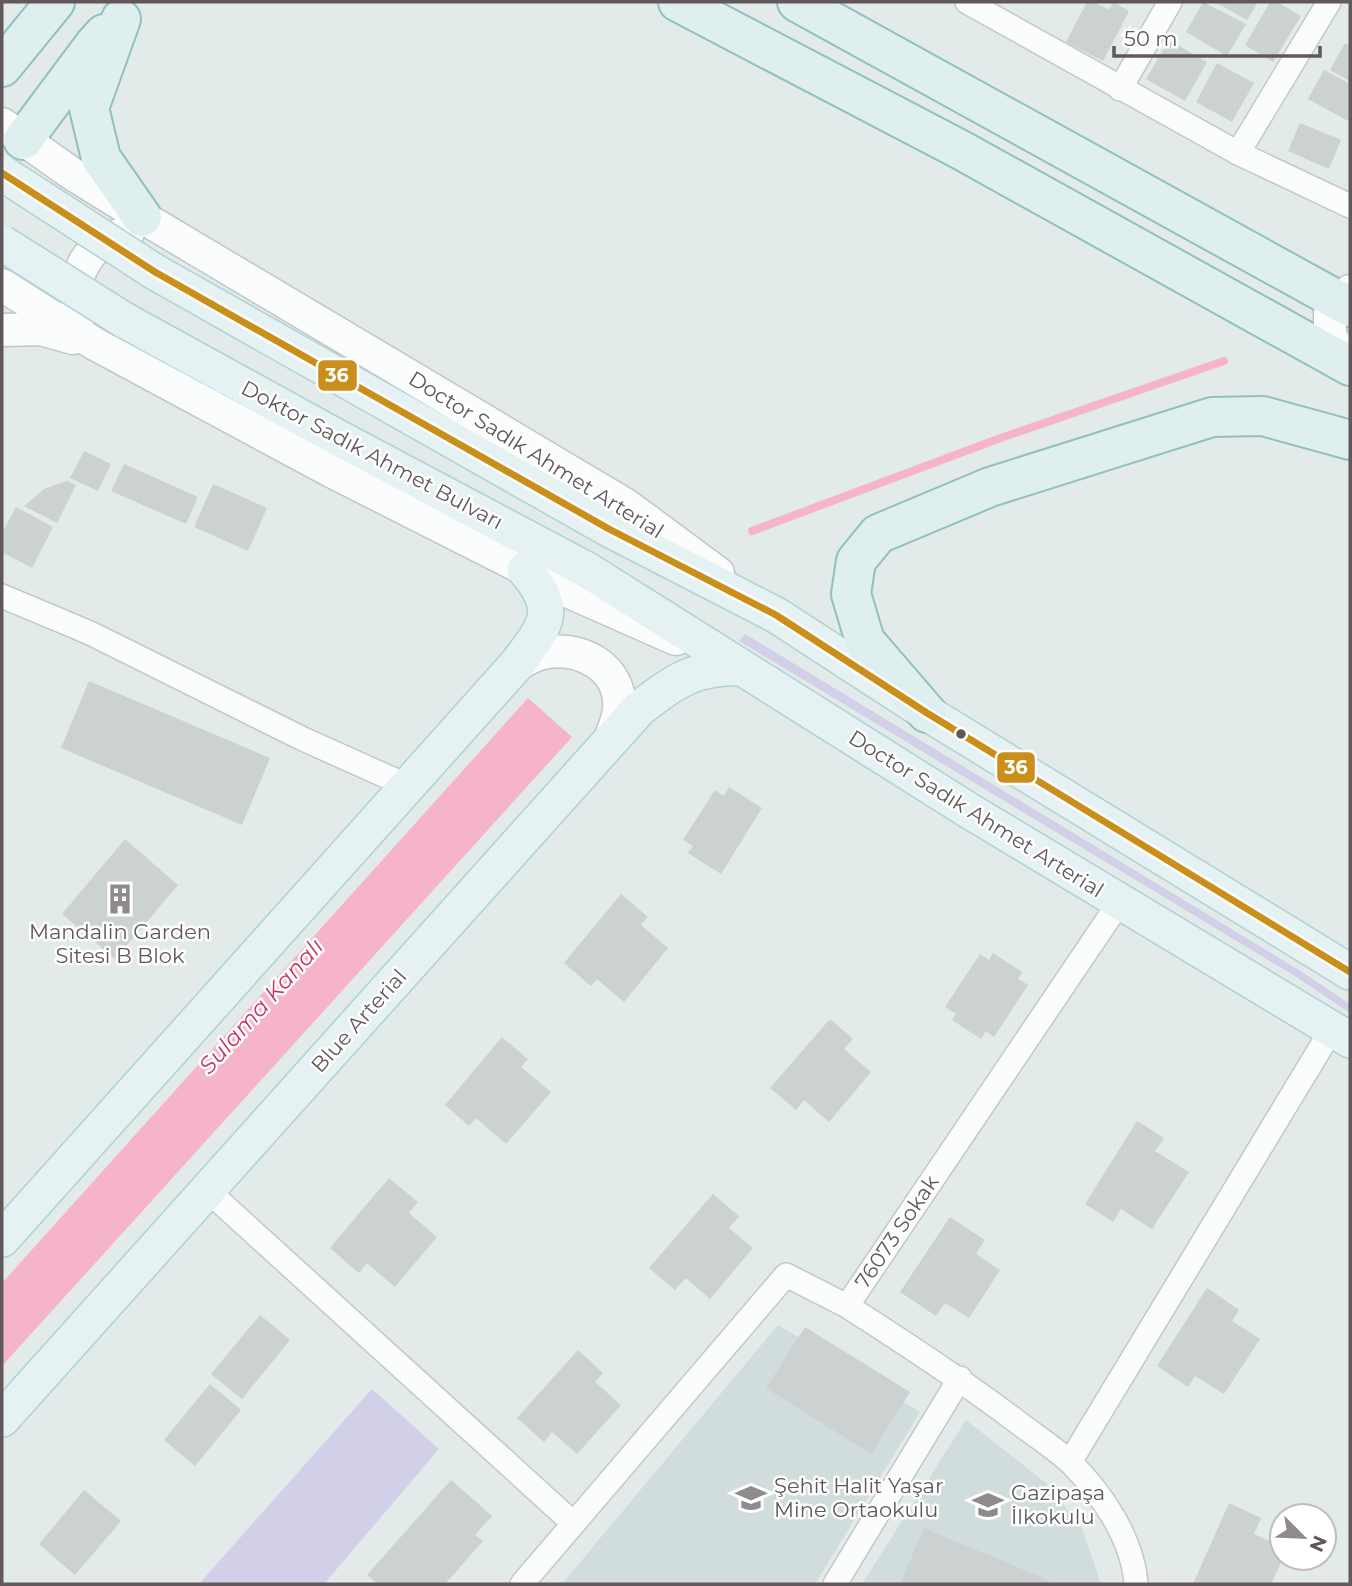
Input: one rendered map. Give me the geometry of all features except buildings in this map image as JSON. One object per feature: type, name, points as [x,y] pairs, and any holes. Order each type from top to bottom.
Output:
[{"type":"highway","points":[[2,67],[55,2]]},
{"type":"highway","points":[[678,2],[961,150],[1350,364]]},
{"type":"highway","points":[[796,2],[1346,300]]},
{"type":"highway","points":[[9,144],[94,45],[130,10]]},
{"type":"highway","points":[[130,10],[89,108],[102,158],[142,217]]},
{"type":"highway","points":[[928,713],[865,641],[851,594],[856,561],[878,534],[990,487],[1212,417],[1263,416],[1350,440]]},
{"type":"main road","name":"Doctor Sadık Ahmet Arterial","points":[[9,144],[71,173],[626,505],[776,615],[928,713],[1350,972]]},
{"type":"main road","points":[[2,173],[155,272],[608,529],[776,615]]},
{"type":"main road","points":[[125,360],[99,340],[85,324],[77,305],[77,281],[85,259],[99,244],[115,234],[155,233],[181,240]]},
{"type":"main road","name":"Doktor Sadık Ahmet Bulvarı","points":[[2,243],[124,320],[587,570],[742,668]]},
{"type":"main road","name":"Doctor Sadık Ahmet Arterial","points":[[2,285],[95,344],[331,471],[574,594],[742,668],[1119,903],[1341,1035]]},
{"type":"main road","points":[[1346,300],[1331,312],[1330,337],[1350,364]]},
{"type":"main road","points":[[2,330],[41,329],[95,344]]},
{"type":"main road","points":[[2,1239],[517,664],[542,631],[547,608],[542,590],[525,570]]},
{"type":"main road","points":[[517,664],[544,653],[558,652],[587,657],[601,665],[610,675],[620,701],[617,722],[609,742]]},
{"type":"main road","name":"Blue Arterial","points":[[2,1419],[639,709],[680,679],[719,667],[742,668]]},
{"type":"street","points":[[967,2],[1238,153],[1350,206]]},
{"type":"street","points":[[1121,89],[1170,2]]},
{"type":"street","points":[[1238,153],[1329,2]]},
{"type":"street","points":[[2,598],[90,633],[303,738],[408,786]]},
{"type":"street","name":"76073 Sokak","points":[[522,1584],[786,1275],[847,1306],[1119,903]]},
{"type":"street","points":[[1070,1462],[1341,1035]]},
{"type":"street","points":[[207,1191],[573,1523]]},
{"type":"street","points":[[847,1306],[960,1378],[1070,1462],[1098,1494],[1125,1540],[1135,1564],[1136,1584]]},
{"type":"street","points":[[835,1584],[960,1378]]},
{"type":"shaded area","points":[[745,634],[1299,970],[1350,1004],[1350,1013],[1295,976],[739,641]]},
{"type":"shaded area","name":"Şehit Halit Yaşar Mine Ortaokulu","points":[[778,1325],[920,1412],[815,1584],[562,1584]]},
{"type":"shaded area","points":[[372,1389],[439,1449],[324,1584],[199,1584]]},
{"type":"shaded area","name":"Gazipaşa İlkokulu","points":[[966,1420],[1046,1483],[1082,1528],[1101,1584],[862,1584]]},
{"type":"water","name":"Sulama Kanalı","points":[[528,698],[572,737],[2,1366],[2,1283]]},
{"type":"waterway","points":[[752,531],[998,439],[1224,361]]},
{"type":"transit line","name":"36","points":[[2,173],[155,272],[609,529],[776,615],[927,713],[1350,972]]},
{"type":"place","name":"Mandalin Garden Sitesi B Blok","points":[[120,899]]},
{"type":"place","name":"Şehit Halit Yaşar Mine Ortaokulu","points":[[751,1498]]},
{"type":"place","name":"Gazipaşa İlkokulu","points":[[988,1505]]}]
